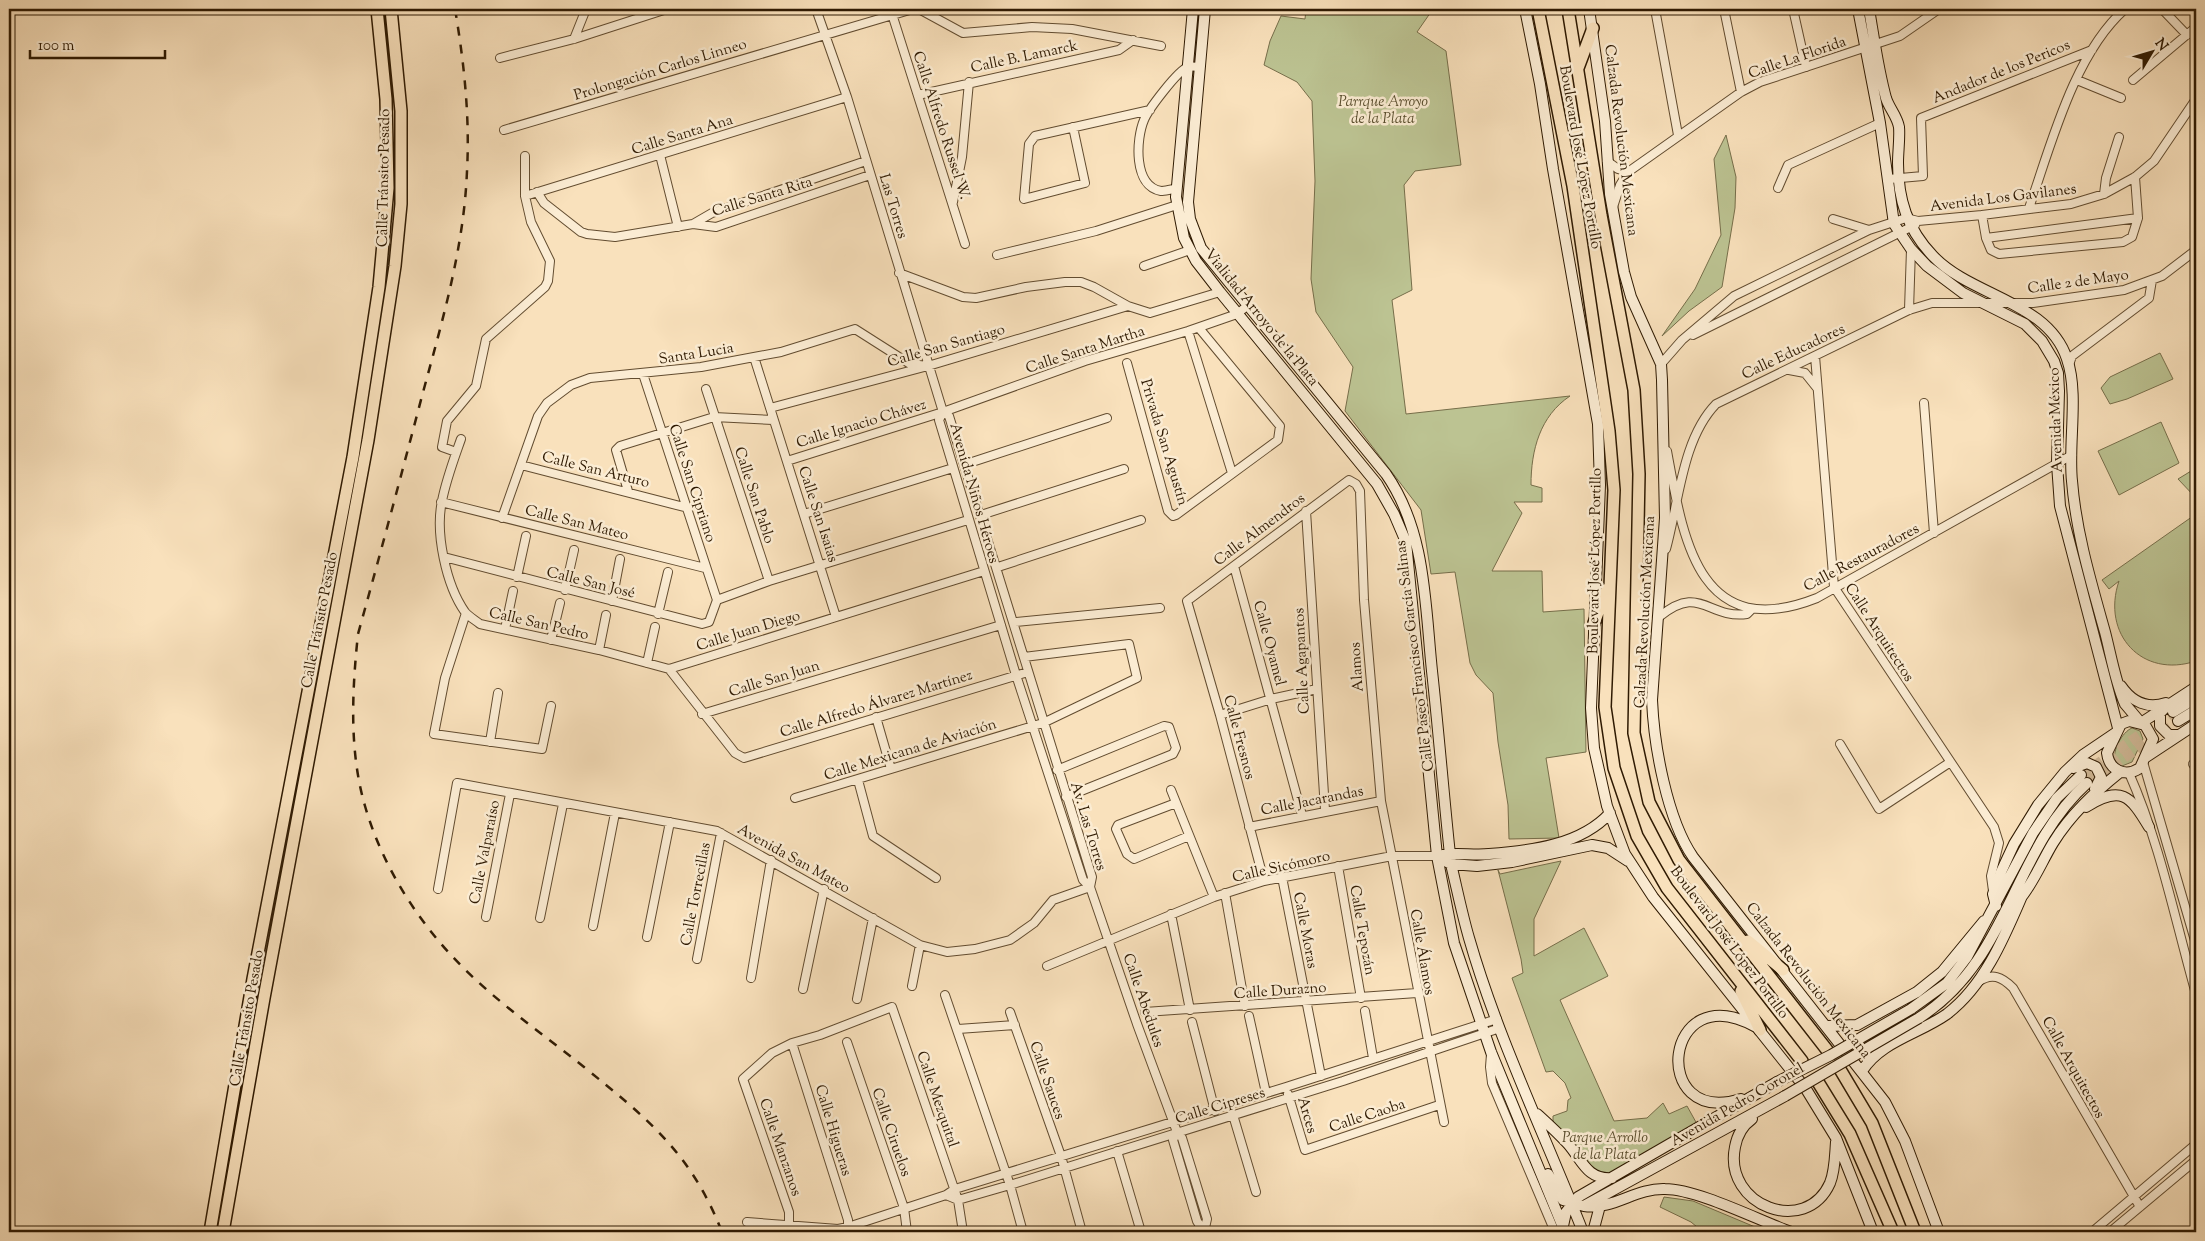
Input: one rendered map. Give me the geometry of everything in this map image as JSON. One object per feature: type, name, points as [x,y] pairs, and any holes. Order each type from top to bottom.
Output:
[{"type":"main road","name":"Calle Tránsito Pesado","points":[[210,1232],[253,979],[353,457],[379,287],[388,188],[386,99],[377,9]]},
{"type":"main road","name":"Calle Tránsito Pesado","points":[[223,1232],[264,998],[368,440],[395,266],[401,204],[401,111],[391,9]]},
{"type":"main road","name":"Boulevard José López Portillo","points":[[1538,9],[1573,186],[1609,431],[1614,490],[1612,578],[1605,707],[1614,768],[1637,836],[1667,888],[1802,1061]]},
{"type":"main road","name":"Boulevard José López Portillo","points":[[1568,9],[1601,215],[1634,390],[1639,474],[1634,733],[1649,802],[1679,860],[1827,1050]]},
{"type":"main road","points":[[1578,70],[1592,28]]},
{"type":"main road","points":[[1594,623],[1612,578]]},
{"type":"main road","points":[[1720,915],[1752,946],[1783,970]]},
{"type":"main road","points":[[1730,970],[1760,1030]]},
{"type":"main road","points":[[1841,1071],[1872,1123],[1915,1232]]},
{"type":"main road","points":[[1818,1082],[1850,1134],[1893,1232]]},
{"type":"street","points":[[574,39],[586,9]]},
{"type":"street","points":[[500,58],[574,39],[667,9]]},
{"type":"street","name":"Las Torres","points":[[816,9],[847,97],[942,412]]},
{"type":"street","name":"Prolongación Carlos Linneo","points":[[504,130],[913,9]]},
{"type":"street","points":[[919,9],[963,33],[1032,27],[1072,29],[1161,46]]},
{"type":"street","name":"Vialidad Arroyo de la Plata","points":[[1192,9],[1176,188],[1177,205],[1184,238],[1190,250],[1237,314],[1370,475]]},
{"type":"street","name":"Calle Paseo Francisco García Salinas","points":[[1205,9],[1188,202],[1190,219],[1201,248],[1386,474],[1396,487],[1412,522],[1423,581],[1450,859],[1469,939],[1499,1023],[1583,1232]]},
{"type":"street","points":[[1525,9],[1540,84],[1552,169],[1598,424],[1600,485],[1591,708],[1594,748],[1610,813],[1630,862],[1653,896],[1806,1089],[1836,1138],[1873,1232]]},
{"type":"street","name":"Calzada Revolución Mexicana","points":[[1589,9],[1605,121],[1607,161],[1613,207],[1630,297],[1661,364],[1664,434],[1664,558],[1653,678],[1653,722],[1663,774],[1678,831],[1693,857],[1886,1102],[1896,1120],[1939,1232]]},
{"type":"street","points":[[1655,9],[1678,135]]},
{"type":"street","points":[[1724,9],[1741,92]]},
{"type":"street","points":[[1793,9],[1806,67]]},
{"type":"street","name":"Avenida México","points":[[1858,9],[1870,46],[1882,102],[1880,123],[1893,179],[1906,218],[1915,225],[1933,256],[1954,274],[1977,288],[2013,304],[2046,324],[2058,340],[2069,365],[2071,381],[2072,488],[2083,552],[2124,704],[2141,723]]},
{"type":"street","name":"Avenida México","points":[[1869,9],[1870,46]]},
{"type":"street","name":"Calle La Florida","points":[[1613,207],[1620,185],[1628,172],[1741,92],[1760,82],[1900,36],[1938,9]]},
{"type":"street","points":[[2029,208],[2065,103],[2092,50],[2110,22],[2125,9]]},
{"type":"street","points":[[2162,9],[2187,35]]},
{"type":"street","name":"Calle Alfredo Russel W.","points":[[892,14],[965,244]]},
{"type":"street","points":[[2133,80],[2196,27]]},
{"type":"street","name":"Calle B. Lamarck","points":[[918,95],[969,82],[1119,50],[1133,40]]},
{"type":"street","name":"Andador de los Pericos","points":[[1893,179],[1923,176],[1921,118],[2092,50]]},
{"type":"street","points":[[1176,188],[1161,191],[1149,184],[1141,173],[1138,152],[1141,131],[1150,110],[1180,73],[1188,67],[1200,67]]},
{"type":"street","points":[[2077,80],[2121,98]]},
{"type":"street","points":[[953,203],[962,157],[969,82]]},
{"type":"street","name":"Calle Santa Ana","points":[[524,196],[847,97]]},
{"type":"street","name":"Avenida Los Gavilanes","points":[[1682,340],[1915,225],[2029,208],[2071,204],[2104,194],[2135,176],[2161,152],[2196,99]]},
{"type":"street","name":"Avenida México","points":[[1882,102],[1899,127],[1893,179],[1893,221],[1900,233],[1912,250],[1944,280],[1963,293],[2030,328],[2052,356],[2058,373],[2059,391],[2057,464],[2060,506],[2066,537],[2118,730]]},
{"type":"street","points":[[1073,127],[1085,183],[1024,199],[1028,144],[1032,138],[1073,127],[1150,110]]},
{"type":"street","points":[[1778,188],[1788,165],[1880,123]]},
{"type":"street","points":[[2104,194],[2106,178],[2119,137]]},
{"type":"street","points":[[660,155],[678,227]]},
{"type":"street","points":[[456,452],[442,447],[445,426],[476,386],[486,339],[545,286],[548,281],[550,261],[531,222],[524,196],[524,156]]},
{"type":"street","name":"Calle Santa Rita","points":[[693,224],[712,213],[866,161]]},
{"type":"street","points":[[1607,161],[1618,169],[1628,172]]},
{"type":"street","name":"Calle Santa Rita","points":[[693,224],[716,227],[870,175]]},
{"type":"street","points":[[1982,215],[1986,238],[1991,250],[1999,254],[2123,242],[2132,237],[2138,218],[2135,176]]},
{"type":"street","points":[[537,192],[544,203],[581,232],[587,234],[615,237],[693,224]]},
{"type":"street","points":[[997,255],[1096,231],[1177,205]]},
{"type":"street","name":"Avenida Los Gavilanes","points":[[1661,364],[1682,340],[1734,296],[1869,230],[1906,218]]},
{"type":"street","points":[[1986,238],[2138,218]]},
{"type":"street","points":[[1833,219],[1869,230]]},
{"type":"street","points":[[1144,266],[1190,250]]},
{"type":"street","points":[[1909,310],[1912,250]]},
{"type":"street","name":"Calle 2 de Mayo","points":[[1985,304],[2013,304],[2124,290],[2152,280],[2169,271],[2196,250]]},
{"type":"street","points":[[900,273],[963,297],[976,298],[1026,287],[1081,282],[1094,286],[1128,306],[1150,313],[1220,292]]},
{"type":"street","points":[[2069,365],[2072,356],[2149,298],[2152,280]]},
{"type":"street","name":"Calle Educadores","points":[[1664,558],[1676,502],[1695,434],[1704,416],[1716,404],[1909,310],[1932,303],[1985,304]]},
{"type":"street","name":"Calle San Santiago","points":[[770,408],[928,366],[1128,306]]},
{"type":"street","name":"Calle Santa Martha","points":[[942,412],[1085,362],[1188,332],[1237,314],[1247,306]]},
{"type":"street","name":"Santa Lucia","points":[[643,374],[781,352],[856,328],[910,364],[928,366]]},
{"type":"street","name":"Privada San Agustín","points":[[1126,363],[1168,511],[1176,515],[1278,440],[1280,436],[1280,426],[1199,328]]},
{"type":"street","points":[[1188,332],[1232,473]]},
{"type":"street","points":[[1278,362],[1287,354]]},
{"type":"street","name":"Calle Arquitectos","points":[[1815,356],[1834,587],[1949,763],[1994,826],[1999,843],[1991,876],[1993,894]]},
{"type":"street","name":"Calle San Isaias","points":[[754,357],[836,617]]},
{"type":"street","points":[[1785,370],[1805,373],[1818,390]]},
{"type":"street","points":[[521,464],[526,444],[538,416],[557,394],[571,385],[590,378],[643,374]]},
{"type":"street","name":"Calle San Cipriano","points":[[643,374],[717,600]]},
{"type":"street","name":"Calle San Pablo","points":[[706,389],[769,581]]},
{"type":"street","points":[[1924,403],[1934,533]]},
{"type":"street","name":"Calle Ignacio Chávez","points":[[787,461],[942,412]]},
{"type":"street","name":"Avenida Niños Héroes","points":[[1001,625],[939,420],[942,412],[949,416],[966,464],[1015,622]]},
{"type":"street","points":[[628,491],[616,450],[620,446],[714,417],[774,420]]},
{"type":"street","points":[[966,464],[1107,418]]},
{"type":"street","name":"Calle Restauradores","points":[[1664,434],[1676,502],[1685,536],[1699,571],[1721,594],[1752,609],[1774,610],[1797,606],[1817,598],[2072,455]]},
{"type":"street","name":"Calle San Pedro","points":[[461,439],[441,502],[440,536],[444,557],[456,595],[466,613],[480,624],[599,650],[669,669]]},
{"type":"street","name":"Calle San Arturo","points":[[502,518],[521,464],[688,508]]},
{"type":"street","points":[[804,514],[953,468]]},
{"type":"street","points":[[981,515],[1124,469]]},
{"type":"street","name":"Calle Paseo Francisco García Salinas","points":[[1370,475],[1394,514],[1406,542],[1438,856],[1454,943],[1491,1052],[1514,1105],[1561,1230]]},
{"type":"street","name":"Calle Almendros","points":[[1187,602],[1349,480]]},
{"type":"street","name":"Alamos","points":[[1349,480],[1356,484],[1360,491],[1364,600],[1381,801],[1392,856]]},
{"type":"street","name":"Calle San Mateo","points":[[441,502],[705,568]]},
{"type":"street","name":"Calle Agapantos","points":[[1306,511],[1325,810]]},
{"type":"street","points":[[717,600],[769,581],[968,520]]},
{"type":"street","points":[[998,567],[1140,520]]},
{"type":"street","points":[[517,577],[526,536]]},
{"type":"street","points":[[975,543],[989,539]]},
{"type":"street","points":[[565,590],[574,550]]},
{"type":"street","name":"Calle San José","points":[[444,557],[565,590],[702,624],[709,622],[717,600]]},
{"type":"street","points":[[612,601],[620,559]]},
{"type":"street","name":"Calle Oyamel","points":[[1234,566],[1302,815]]},
{"type":"street","name":"Calle Juan Diego","points":[[669,669],[984,571]]},
{"type":"street","points":[[658,614],[668,572]]},
{"type":"street","points":[[505,629],[513,591]]},
{"type":"street","points":[[991,596],[1005,591]]},
{"type":"street","name":"Calle Fresnos","points":[[1187,602],[1220,715],[1264,881]]},
{"type":"street","points":[[1659,617],[1671,608],[1684,602],[1699,602],[1737,615],[1747,614],[1752,609]]},
{"type":"street","points":[[552,640],[560,603]]},
{"type":"street","points":[[1015,622],[1160,608]]},
{"type":"street","points":[[466,613],[445,678],[434,734],[542,749],[551,706]]},
{"type":"street","points":[[599,650],[606,615]]},
{"type":"street","name":"Av. Las Torres","points":[[1015,622],[1057,770],[1092,877],[1090,887]]},
{"type":"street","name":"Av. Las Torres","points":[[1001,625],[1083,880],[1090,887]]},
{"type":"street","name":"Calle San Juan","points":[[702,714],[1001,625]]},
{"type":"street","points":[[647,663],[655,626]]},
{"type":"street","name":"Calle Mexicana de Aviación","points":[[795,798],[1032,726],[1137,678],[1129,644],[1111,644],[1024,657]]},
{"type":"street","points":[[669,669],[702,714]]},
{"type":"street","name":"Calle Alfredo Álvarez Martínez","points":[[702,714],[735,753],[744,758],[1028,672]]},
{"type":"street","points":[[2118,681],[2126,693],[2135,701],[2157,706],[2181,696],[2196,687]]},
{"type":"street","points":[[1220,715],[1271,699],[1317,689]]},
{"type":"street","points":[[490,742],[498,693]]},
{"type":"street","points":[[2173,713],[2181,696]]},
{"type":"street","points":[[2141,723],[2173,713],[2196,698]]},
{"type":"street","points":[[2178,735],[2169,735],[2160,726],[2160,714],[2196,710]]},
{"type":"street","points":[[876,717],[891,769]]},
{"type":"street","points":[[2124,772],[2140,768],[2153,739],[2149,730],[2141,723],[2134,721],[2124,722],[2107,753],[2109,761],[2124,772],[2139,793],[2196,994]]},
{"type":"street","points":[[2144,760],[2196,724]]},
{"type":"street","points":[[1057,770],[1164,726],[1169,727],[1176,748],[1173,754],[1066,797]]},
{"type":"street","points":[[1996,906],[1993,894],[2004,865],[2024,826],[2038,805],[2065,772],[2083,755],[2118,730]]},
{"type":"street","points":[[1840,744],[1879,809],[1949,763]]},
{"type":"street","points":[[2144,760],[2196,944]]},
{"type":"street","points":[[2065,772],[2082,764],[2092,764],[2096,767],[2101,781],[2087,800]]},
{"type":"street","name":"Avenida Pedro Coronel","points":[[2004,917],[2022,896],[2053,843],[2073,816],[2087,800],[2124,772]]},
{"type":"street","name":"Avenida Pedro Coronel","points":[[1572,1204],[1578,1197],[1777,1082],[1831,1055],[1911,1009],[1937,991],[1955,975],[1991,916],[2033,833],[2057,798],[2084,779],[2040,843],[2004,917],[1984,952],[1964,980],[1942,1002],[1919,1018],[1762,1110],[1584,1206]]},
{"type":"street","points":[[858,780],[873,836],[936,878]]},
{"type":"street","name":"Avenida San Mateo","points":[[438,889],[457,783],[721,833],[824,889],[920,945],[947,952],[976,949],[1010,940],[1034,923],[1053,900],[1090,887]]},
{"type":"street","points":[[1171,790],[1214,897]]},
{"type":"street","name":"Calle Valparaíso","points":[[486,917],[510,794]]},
{"type":"street","points":[[2073,816],[2100,798],[2117,794],[2123,795],[2134,803],[2149,827]]},
{"type":"street","name":"Calle Jacarandas","points":[[1249,827],[1325,810],[1381,801]]},
{"type":"street","points":[[1176,803],[1118,825],[1116,829],[1127,854],[1134,858],[1189,836]]},
{"type":"street","points":[[540,918],[563,804]]},
{"type":"street","points":[[593,926],[615,813]]},
{"type":"street","points":[[1450,859],[1554,845],[1589,833],[1610,813]]},
{"type":"street","points":[[647,937],[670,822]]},
{"type":"street","name":"Calle Torrecillas","points":[[697,959],[721,833]]},
{"type":"street","points":[[1438,856],[1477,866],[1512,862],[1592,846],[1608,848],[1630,862]]},
{"type":"street","points":[[1511,852],[1512,862]]},
{"type":"street","name":"Calle Sicómoro","points":[[1047,966],[1214,897],[1264,881],[1392,856],[1438,856]]},
{"type":"street","name":"Calle Álamos","points":[[1392,856],[1439,1106],[1444,1122]]},
{"type":"street","points":[[751,978],[771,860]]},
{"type":"street","name":"Calle Tepozán","points":[[1338,866],[1361,998]]},
{"type":"street","name":"Calle Moras","points":[[1282,877],[1321,1076]]},
{"type":"street","name":"Calle Abedules","points":[[1090,887],[1137,1024],[1177,1132],[1182,1138],[1207,1219],[1204,1232]]},
{"type":"street","points":[[803,989],[824,889]]},
{"type":"street","points":[[1225,893],[1245,1006]]},
{"type":"street","points":[[1862,1071],[1872,1057],[1945,1015],[1975,985],[2002,941],[2022,896]]},
{"type":"street","points":[[1171,914],[1190,1010]]},
{"type":"street","points":[[1828,1026],[1853,1026],[1894,1005],[1930,982],[1951,962],[1977,927],[1991,916]]},
{"type":"street","points":[[857,999],[873,918]]},
{"type":"street","points":[[912,986],[920,945]]},
{"type":"street","name":"Calle Arquitectos","points":[[1975,985],[1989,976],[1995,976],[2005,980],[2013,988],[2133,1198]]},
{"type":"street","name":"Calle Durazno","points":[[1146,1012],[1417,993]]},
{"type":"street","points":[[945,995],[1010,1185],[1023,1232]]},
{"type":"street","name":"Calle Mezquital","points":[[792,1042],[820,1035],[892,1007],[955,1188],[963,1232]]},
{"type":"street","points":[[1365,1010],[1373,1058]]},
{"type":"street","name":"Calle Sauces","points":[[1010,1012],[1061,1156],[1082,1232]]},
{"type":"street","points":[[1756,1094],[1720,1103],[1700,1098],[1683,1081],[1677,1064],[1677,1053],[1685,1034],[1706,1018],[1723,1015],[1739,1017],[1760,1030]]},
{"type":"street","points":[[1249,1016],[1266,1093]]},
{"type":"street","points":[[1192,1022],[1217,1120]]},
{"type":"street","name":"Calle Cipreses","points":[[958,1200],[1289,1098],[1429,1052],[1499,1023]]},
{"type":"street","points":[[958,1030],[1015,1025]]},
{"type":"street","points":[[1853,1026],[1859,1045],[1872,1057]]},
{"type":"street","name":"Calle Cipreses","points":[[747,1222],[789,1228],[848,1230],[904,1208],[946,1195],[955,1188],[1286,1087],[1373,1058],[1427,1042],[1483,1029]]},
{"type":"street","name":"Calle Manzanos","points":[[789,1228],[789,1212],[743,1079],[772,1053],[792,1042]]},
{"type":"street","name":"Calle Higueras","points":[[792,1042],[848,1220],[848,1230]]},
{"type":"street","name":"Calle Ciruelos","points":[[847,1042],[904,1208],[907,1232]]},
{"type":"street","points":[[1491,1052],[1492,1083],[1561,1230]]},
{"type":"street","name":"Arces","points":[[1286,1087],[1304,1150]]},
{"type":"street","points":[[1514,1105],[1530,1132],[1558,1195],[1563,1200],[1572,1204],[1598,1208],[1649,1190],[1673,1190],[1694,1194],[1790,1232]]},
{"type":"street","name":"Calle Caoba","points":[[1304,1150],[1439,1106]]},
{"type":"street","points":[[1534,1110],[1570,1146],[1587,1171],[1599,1177],[1613,1178]]},
{"type":"street","points":[[1762,1110],[1745,1124],[1736,1139],[1732,1161],[1737,1181],[1745,1191],[1752,1199],[1773,1210],[1792,1211],[1802,1208],[1826,1191],[1833,1176],[1836,1138]]},
{"type":"street","points":[[1232,1115],[1256,1192]]},
{"type":"street","points":[[2096,1231],[2196,1144]]},
{"type":"street","points":[[1117,1152],[1141,1232]]},
{"type":"street","points":[[2110,1232],[2196,1160]]},
{"type":"street","points":[[946,1195],[958,1200]]},
{"type":"street","points":[[1594,1232],[1598,1208],[1606,1195]]},
{"type":"street","points":[[2133,1198],[2140,1207]]},
{"type":"street","points":[[1561,1230],[1564,1218],[1572,1204]]},
{"type":"green space","name":"Parrque Arroyo de la Plata","points":[[1306,9],[1433,9],[1417,32],[1446,51],[1461,165],[1415,171],[1404,185],[1412,290],[1392,300],[1406,414],[1570,396],[1551,413],[1544,424],[1535,447],[1531,485],[1542,488],[1542,502],[1514,502],[1522,513],[1492,571],[1542,571],[1543,612],[1584,609],[1586,752],[1546,758],[1559,838],[1509,839],[1508,805],[1498,742],[1493,693],[1476,675],[1470,663],[1455,572],[1431,574],[1421,510],[1345,411],[1353,367],[1316,312],[1311,279],[1315,181],[1312,101],[1297,82],[1264,65],[1270,41],[1281,16],[1305,19]]},
{"type":"green space","points":[[1726,135],[1736,177],[1735,208],[1722,287],[1689,311],[1662,336],[1695,289],[1721,235],[1714,159]]},
{"type":"green space","points":[[2160,353],[2173,379],[2127,399],[2110,404],[2101,388],[2110,377]]},
{"type":"green space","points":[[2161,422],[2179,463],[2119,495],[2098,451]]},
{"type":"green space","points":[[2196,468],[2196,498],[2178,479]]},
{"type":"green space","points":[[2196,514],[2196,661],[2176,665],[2159,664],[2143,658],[2130,648],[2121,634],[2116,618],[2115,600],[2119,581],[2109,589],[2102,580]]},
{"type":"green space","points":[[2132,728],[2140,731],[2143,739],[2132,762],[2122,766],[2115,761],[2116,747],[2125,733]]},
{"type":"green space","name":"Parque Arrollo de la Plata","points":[[1561,861],[1534,919],[1534,956],[1584,928],[1608,976],[1560,1000],[1614,1121],[1647,1118],[1663,1103],[1669,1114],[1687,1106],[1697,1124],[1612,1173],[1599,1173],[1590,1168],[1553,1122],[1553,1116],[1567,1111],[1568,1100],[1571,1098],[1565,1083],[1553,1071],[1546,1072],[1512,978],[1523,973],[1498,870],[1500,874]]},
{"type":"green space","name":"Parque Arrollo de la Plata","points":[[1664,1197],[1693,1201],[1767,1232],[1703,1232],[1691,1222],[1660,1207]]},
{"type":"tunnel","points":[[2081,775],[2173,712]]},
{"type":"tunnel","points":[[2087,783],[2178,721]]},
{"type":"railway","points":[[455,9],[464,69],[467,110],[468,151],[462,228],[444,313],[358,634],[354,677],[353,721],[356,764],[360,785],[373,830],[395,878],[408,900],[439,942],[488,991],[648,1121],[682,1159],[710,1204],[722,1232]]}]
